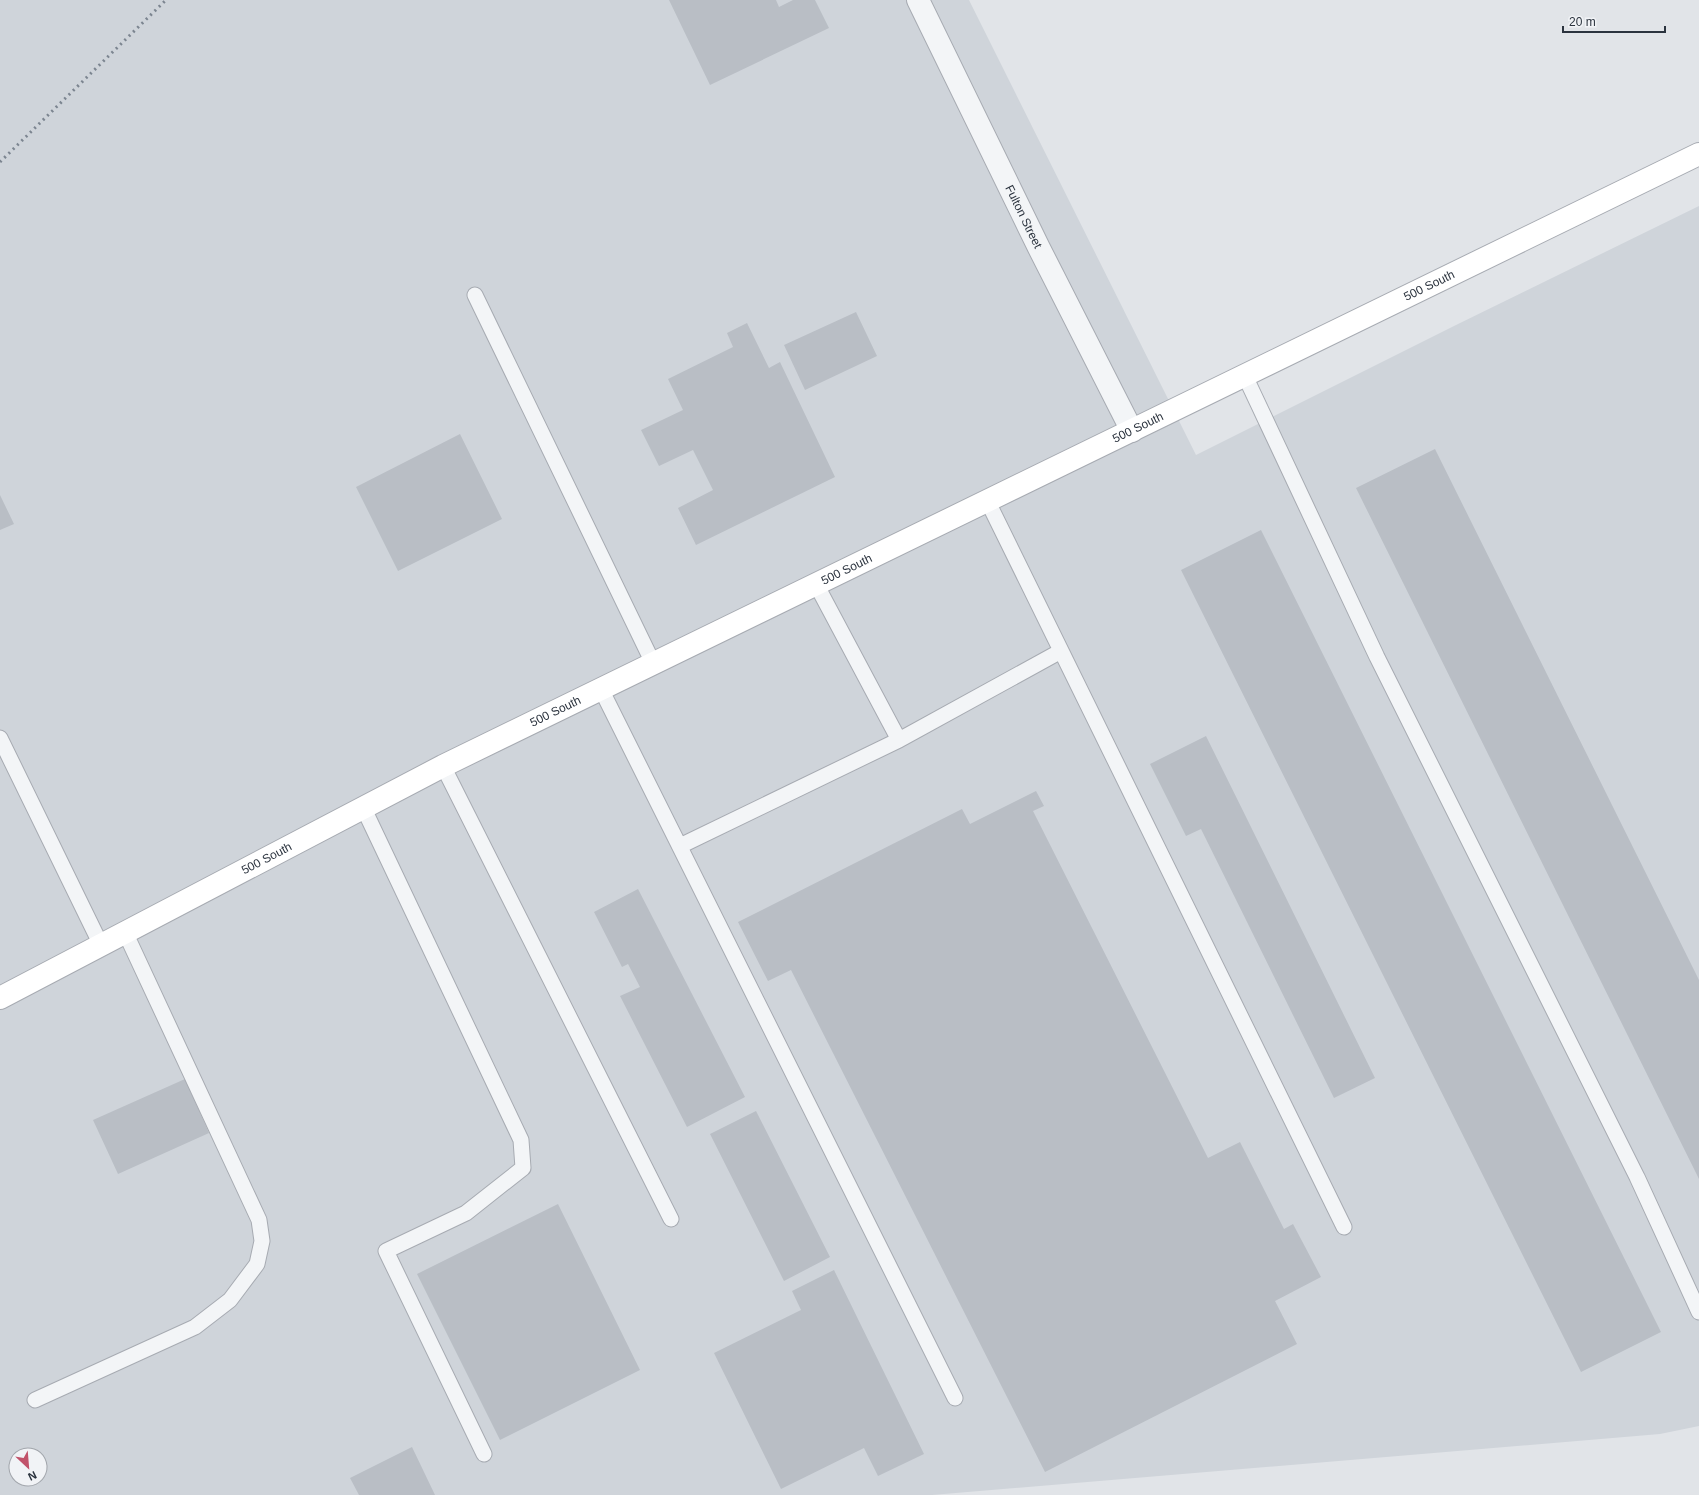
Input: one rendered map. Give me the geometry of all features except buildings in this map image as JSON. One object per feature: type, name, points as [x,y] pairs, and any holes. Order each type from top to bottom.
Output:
[{"type":"street","name":"Fulton Street","points":[[918,0],[1039,248],[1132,431]]},
{"type":"street","name":"500 South","points":[[0,998],[443,766],[988,502],[1699,154]]},
{"type":"lane","points":[[475,295],[653,663]]},
{"type":"lane","points":[[1245,376],[1377,657],[1637,1177],[1699,1312]]},
{"type":"lane","points":[[988,502],[1344,1227]]},
{"type":"lane","points":[[816,584],[899,740]]},
{"type":"lane","points":[[680,846],[899,740],[1061,651]]},
{"type":"lane","points":[[601,689],[955,1398]]},
{"type":"lane","points":[[0,738],[101,945]]},
{"type":"lane","points":[[443,766],[671,1219]]},
{"type":"lane","points":[[363,807],[521,1140],[524,1168],[466,1212],[386,1251],[484,1454]]},
{"type":"lane","points":[[35,1400],[195,1327],[230,1300],[257,1264],[262,1241],[259,1220],[125,932]]},
{"type":"shaded area","points":[[0,0],[969,0],[1196,455],[1699,206],[1699,1426],[1660,1434],[932,1495],[0,1495]]},
{"type":"railway","points":[[0,162],[166,0]]}]
